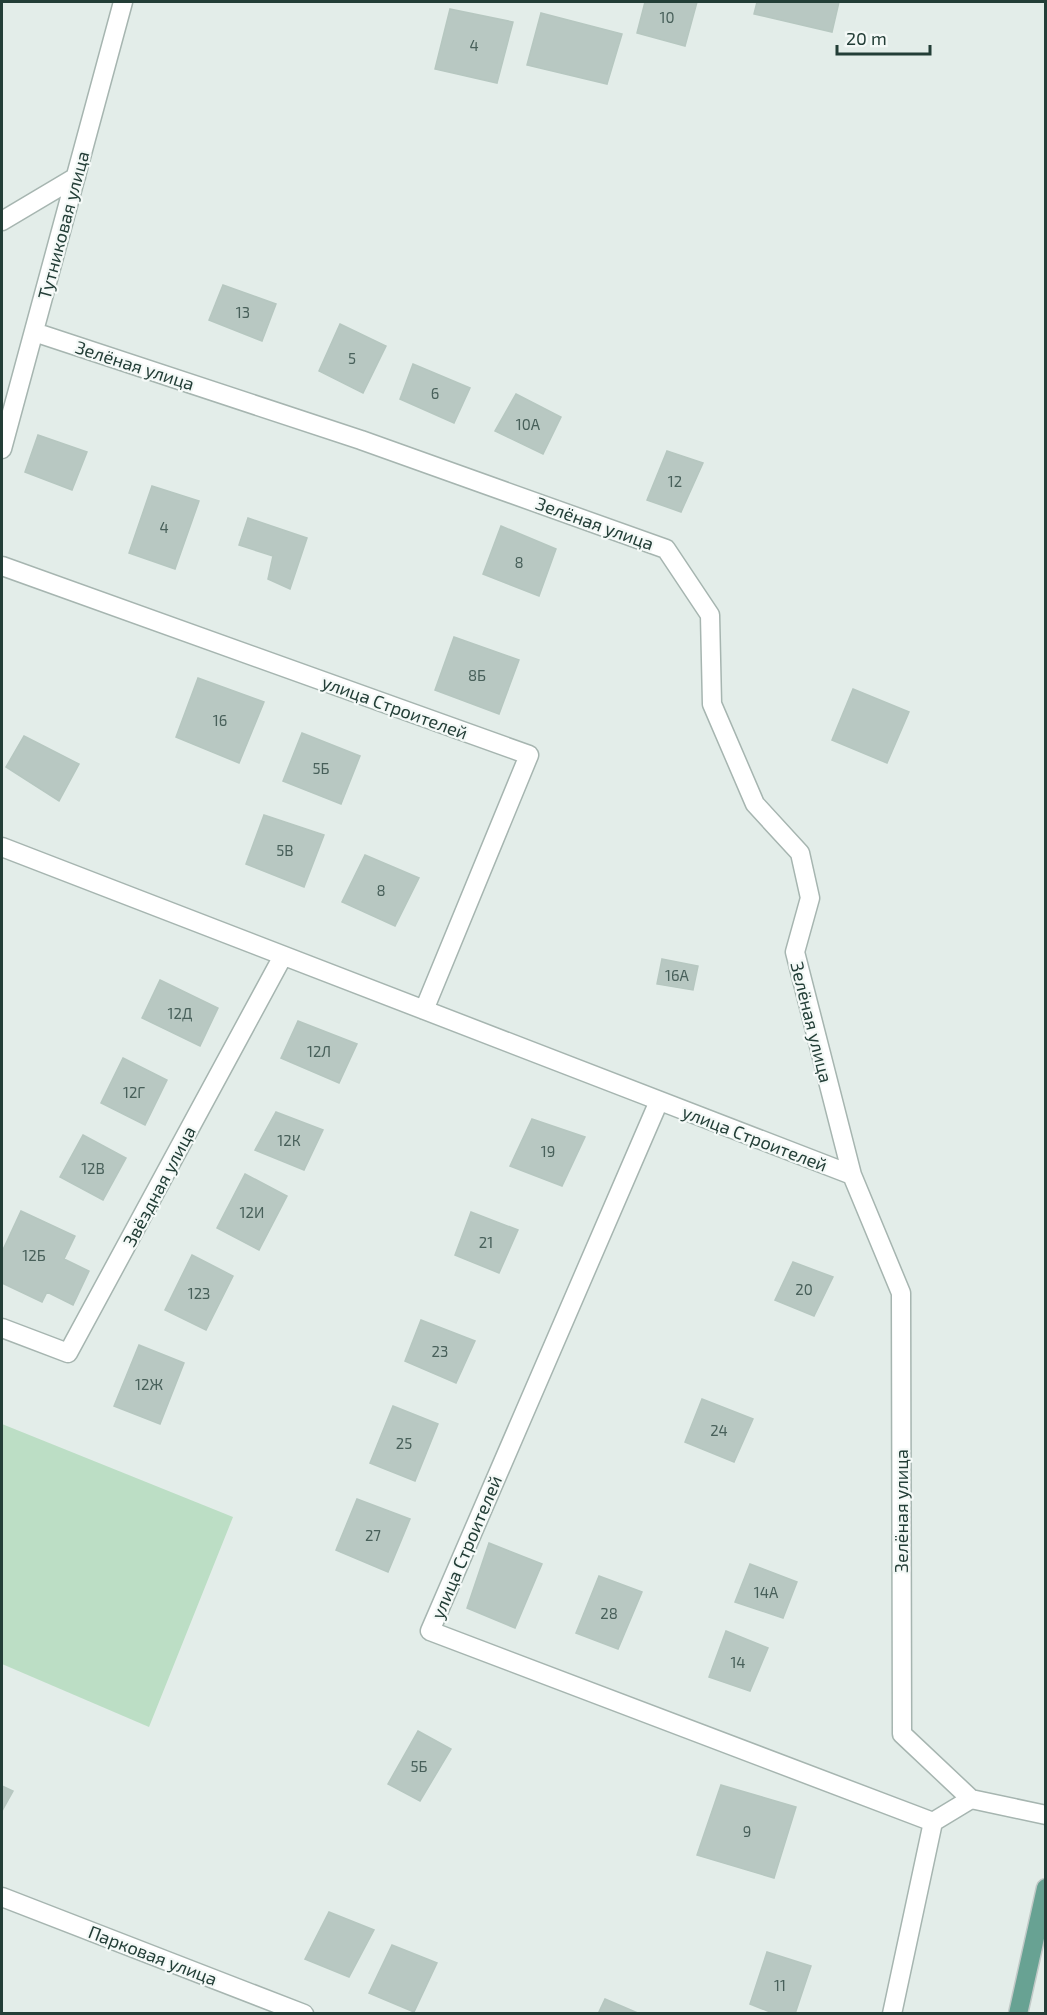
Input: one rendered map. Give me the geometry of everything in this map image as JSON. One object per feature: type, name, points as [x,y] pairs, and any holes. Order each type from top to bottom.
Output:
[{"type":"main road","points":[[1018,2013],[1046,1888]]},
{"type":"street","name":"Тутниковая улица","points":[[2,449],[123,2]]},
{"type":"street","points":[[2,220],[76,177]]},
{"type":"street","name":"Зелёная улица","points":[[34,332],[361,440],[666,549],[710,615],[712,704],[755,804],[800,853],[810,898],[795,952],[852,1175],[902,1293],[902,1734],[971,1799]]},
{"type":"street","name":"улица Строителей","points":[[2,566],[528,755],[424,1010]]},
{"type":"street","name":"улица Строителей","points":[[2,847],[852,1175]]},
{"type":"street","name":"Звёздная улица","points":[[2,1328],[68,1353],[283,956]]},
{"type":"street","name":"улица Строителей","points":[[659,1101],[430,1631],[933,1822]]},
{"type":"street","points":[[892,2013],[933,1822],[971,1799],[1046,1815]]},
{"type":"street","name":"Парковая улица","points":[[2,1897],[304,2013]]},
{"type":"green space","points":[[2,1424],[233,1517],[149,1727],[2,1664]]},
{"type":"building","points":[[645,2],[697,2],[685,46],[637,33]]},
{"type":"building","points":[[757,2],[839,2],[832,32],[754,14]]},
{"type":"building","points":[[450,9],[513,22],[497,83],[435,69]]},
{"type":"building","points":[[541,13],[622,34],[607,84],[527,65]]},
{"type":"building","points":[[223,285],[276,304],[262,341],[209,320]]},
{"type":"building","points":[[340,324],[386,346],[363,393],[319,371]]},
{"type":"building","points":[[413,364],[470,388],[454,423],[400,399]]},
{"type":"building","points":[[516,394],[561,417],[543,454],[495,431]]},
{"type":"building","points":[[38,435],[87,452],[72,490],[25,472]]},
{"type":"building","points":[[667,451],[703,463],[681,512],[647,500]]},
{"type":"building","points":[[152,486],[199,501],[175,569],[129,553]]},
{"type":"building","points":[[248,518],[307,538],[290,589],[268,579],[273,556],[239,545]]},
{"type":"building","points":[[501,526],[556,549],[539,596],[483,574]]},
{"type":"building","points":[[454,637],[519,660],[499,714],[435,690]]},
{"type":"building","points":[[198,678],[264,702],[239,763],[176,737]]},
{"type":"building","points":[[853,689],[909,712],[887,763],[832,740]]},
{"type":"building","points":[[302,733],[360,756],[341,804],[283,781]]},
{"type":"building","points":[[24,736],[79,764],[59,801],[6,767]]},
{"type":"building","points":[[264,815],[324,835],[304,887],[246,864]]},
{"type":"building","points":[[365,855],[419,878],[395,926],[342,902]]},
{"type":"building","points":[[662,959],[698,966],[693,990],[657,984]]},
{"type":"building","points":[[160,980],[218,1008],[200,1046],[142,1018]]},
{"type":"building","points":[[298,1021],[357,1044],[339,1083],[281,1058]]},
{"type":"building","points":[[123,1058],[167,1080],[145,1125],[101,1103]]},
{"type":"building","points":[[276,1112],[323,1130],[304,1170],[255,1150]]},
{"type":"building","points":[[532,1119],[585,1137],[562,1186],[510,1166]]},
{"type":"building","points":[[83,1135],[126,1158],[103,1200],[60,1177]]},
{"type":"building","points":[[245,1174],[287,1196],[259,1250],[217,1228]]},
{"type":"building","points":[[21,1211],[75,1236],[64,1259],[89,1271],[73,1305],[47,1292],[42,1302],[2,1283],[2,1252]]},
{"type":"building","points":[[471,1212],[518,1230],[499,1273],[455,1255]]},
{"type":"building","points":[[192,1255],[233,1276],[206,1330],[165,1310]]},
{"type":"building","points":[[793,1262],[833,1277],[814,1316],[775,1300]]},
{"type":"building","points":[[421,1320],[475,1341],[456,1383],[405,1361]]},
{"type":"building","points":[[139,1345],[184,1363],[160,1424],[114,1406]]},
{"type":"building","points":[[702,1399],[753,1419],[734,1462],[685,1442]]},
{"type":"building","points":[[393,1406],[438,1424],[415,1481],[370,1463]]},
{"type":"building","points":[[357,1499],[410,1519],[388,1572],[336,1550]]},
{"type":"building","points":[[489,1543],[542,1564],[515,1628],[467,1608]]},
{"type":"building","points":[[750,1564],[797,1582],[783,1618],[735,1602]]},
{"type":"building","points":[[599,1576],[642,1592],[618,1649],[576,1633]]},
{"type":"building","points":[[726,1631],[768,1648],[750,1691],[709,1677]]},
{"type":"building","points":[[418,1731],[451,1749],[420,1801],[388,1784]]},
{"type":"building","points":[[721,1785],[796,1807],[774,1878],[697,1855]]},
{"type":"building","points":[[2,1786],[13,1791],[2,1811]]},
{"type":"building","points":[[329,1912],[374,1930],[349,1977],[305,1959]]},
{"type":"building","points":[[392,1945],[437,1963],[414,2012],[369,1993]]},
{"type":"building","points":[[767,1952],[811,1966],[795,2014],[775,2014],[750,2004]]},
{"type":"building","points":[[605,1999],[640,2014],[598,2014]]}]
